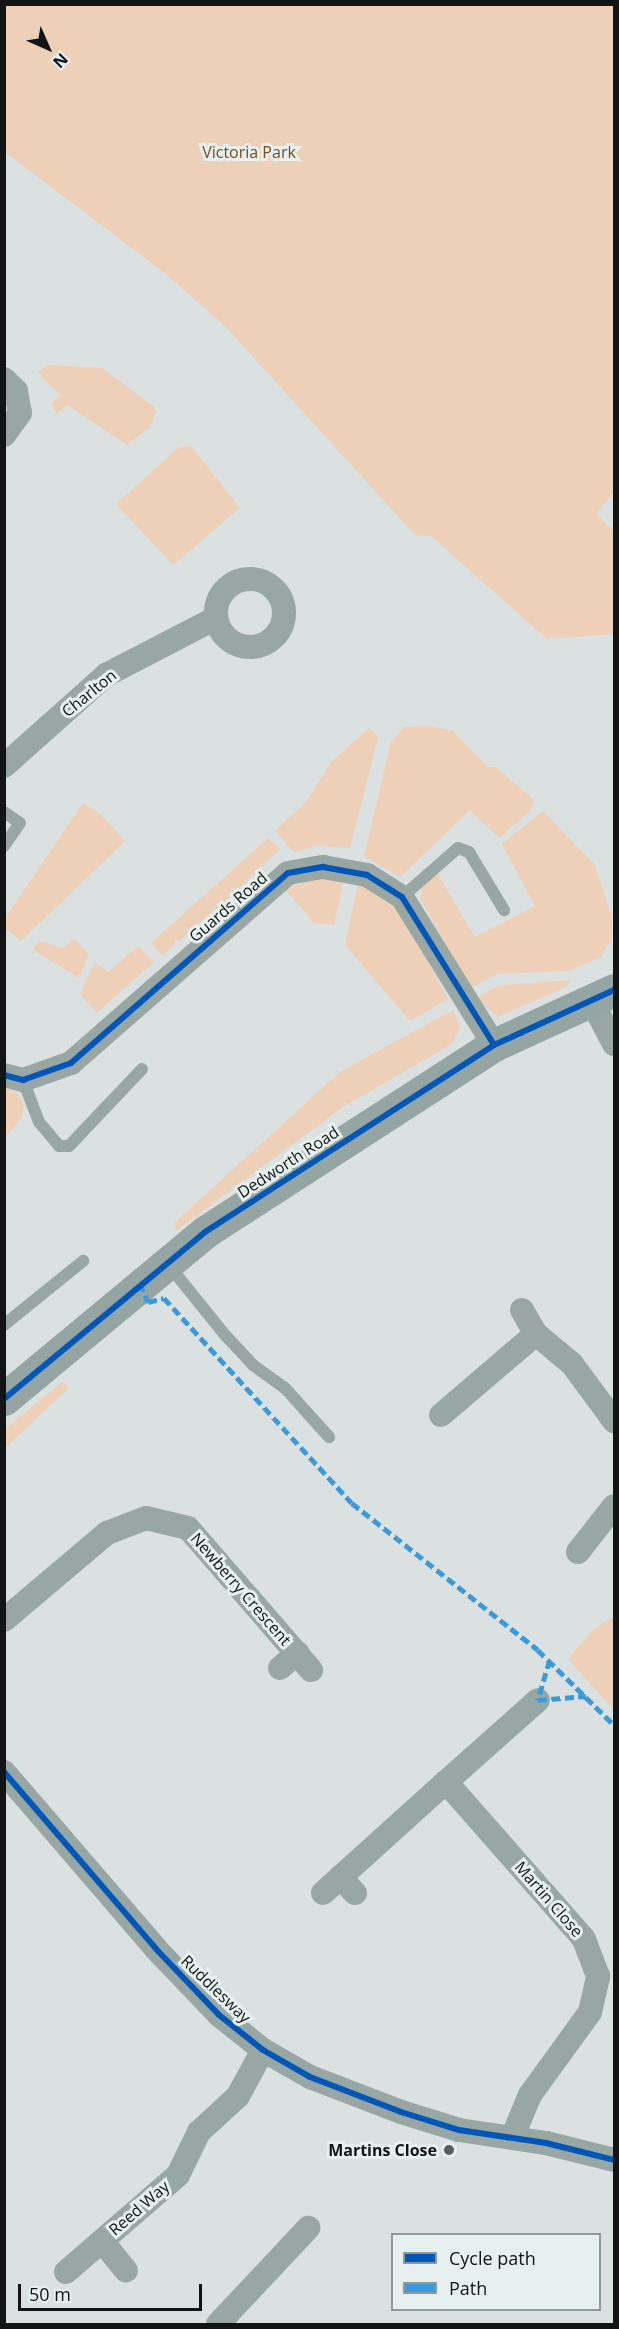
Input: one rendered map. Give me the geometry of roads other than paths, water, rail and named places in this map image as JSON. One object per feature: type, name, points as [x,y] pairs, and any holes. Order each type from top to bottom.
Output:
[{"type":"main road","name":"Dedworth Road","points":[[4,1399],[205,1232],[494,1045],[603,995]]},
{"type":"street","points":[[4,379],[16,391],[20,401],[16,423],[4,435]]},
{"type":"street","name":"Charlton","points":[[4,766],[106,675],[216,618]]},
{"type":"street","name":"Guards Road","points":[[14,1077],[71,1063],[288,873],[323,867],[367,875],[402,897],[494,1045]]},
{"type":"street","points":[[603,995],[615,1044]]},
{"type":"street","points":[[522,1310],[536,1334],[572,1364],[615,1421]]},
{"type":"street","points":[[441,1415],[536,1334]]},
{"type":"street","points":[[578,1552],[615,1506]]},
{"type":"street","name":"Newberry Crescent","points":[[4,1620],[107,1533],[146,1518],[188,1527],[296,1663]]},
{"type":"street","points":[[339,1888],[446,1782],[538,1700]]},
{"type":"street","name":"Ruddlesway","points":[[4,1772],[164,1957],[219,2015],[263,2050],[310,2077],[401,2112],[459,2130],[512,2138],[615,2160]]},
{"type":"street","name":"Martin Close","points":[[446,1782],[584,1939],[598,1976],[590,2012],[530,2095],[512,2138]]},
{"type":"street","name":"Reed Way","points":[[66,2272],[178,2175],[199,2132],[238,2096],[263,2050]]},
{"type":"street","points":[[218,2325],[308,2228]]},
{"type":"street","points":[[102,2241],[126,2271]]},
{"type":"lane","points":[[4,812],[20,823],[4,846]]},
{"type":"lane","points":[[402,897],[458,848],[469,852],[504,910]]},
{"type":"lane","points":[[14,1077],[39,1122],[59,1146],[69,1146],[142,1069]]},
{"type":"lane","points":[[4,1325],[83,1261]]},
{"type":"lane","points":[[167,1262],[226,1336],[253,1365],[285,1388],[329,1437]]},
{"type":"place","name":"Martins Close","points":[[449,2150]]},
{"type":"park label","name":"Victoria Park","points":[[249,152]]}]
